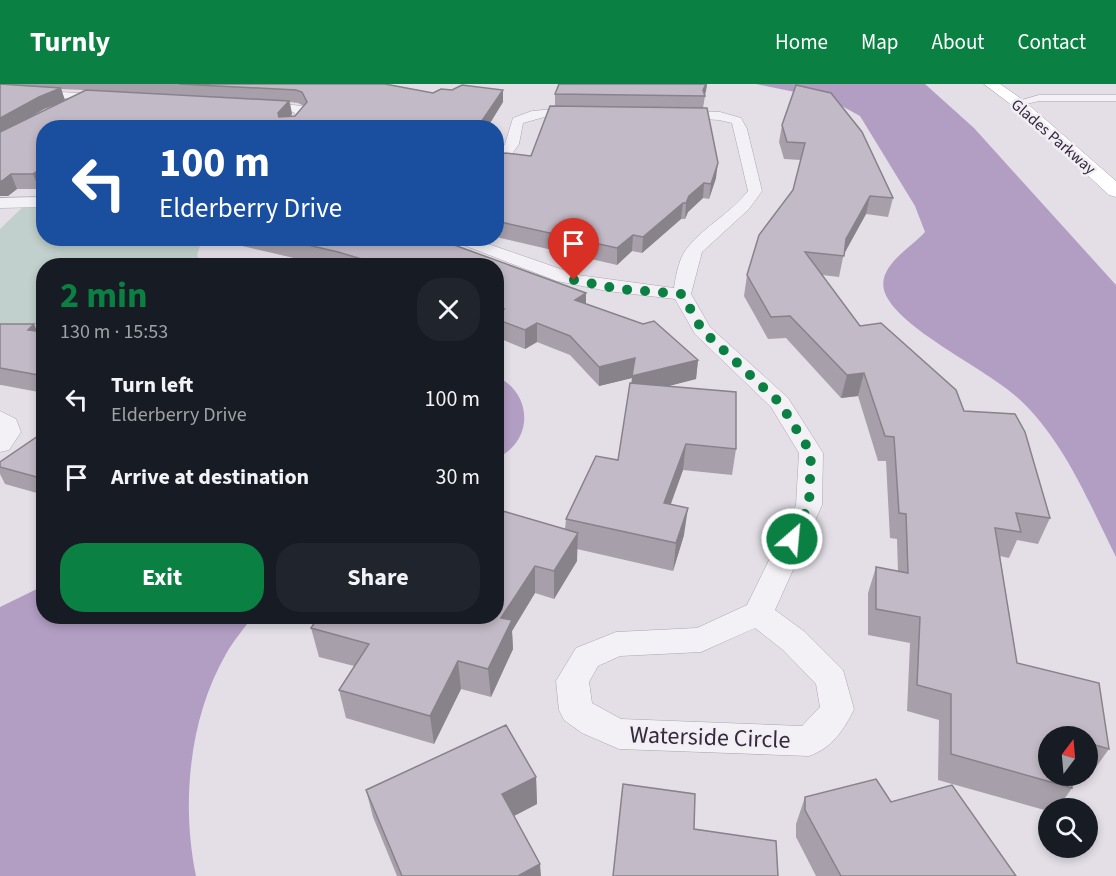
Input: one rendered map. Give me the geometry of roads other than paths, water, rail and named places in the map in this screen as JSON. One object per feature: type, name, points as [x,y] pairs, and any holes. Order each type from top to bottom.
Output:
[{"type":"main road","name":"Glades Parkway","points":[[991,84],[1018,102],[1116,191]]},
{"type":"main road","name":"Glades Parkway","points":[[1018,84],[1059,112]]},
{"type":"street","points":[[0,91],[115,98]]},
{"type":"street","points":[[59,110],[91,97]]},
{"type":"street","points":[[1018,102],[1039,98],[1116,98]]},
{"type":"street","points":[[1018,102],[1059,112],[1116,109]]},
{"type":"street","points":[[246,105],[298,109],[301,115],[296,120]]},
{"type":"street","points":[[504,155],[512,144],[517,121],[525,116],[544,112],[601,113]]},
{"type":"street","points":[[657,114],[711,115],[738,121],[755,191],[744,207],[694,250],[686,271],[682,294],[702,330],[780,403],[811,453],[809,505],[758,613]]},
{"type":"street","points":[[0,203],[36,202]]},
{"type":"street","points":[[477,246],[588,283],[619,289],[682,294]]},
{"type":"street","points":[[0,418],[8,424],[9,432],[0,445]]},
{"type":"street","name":"Waterside Circle","points":[[758,613],[794,641],[831,679],[837,709],[825,727],[809,741],[619,734],[594,723],[576,710],[572,681],[587,657],[616,644],[701,640],[758,613]]}]
